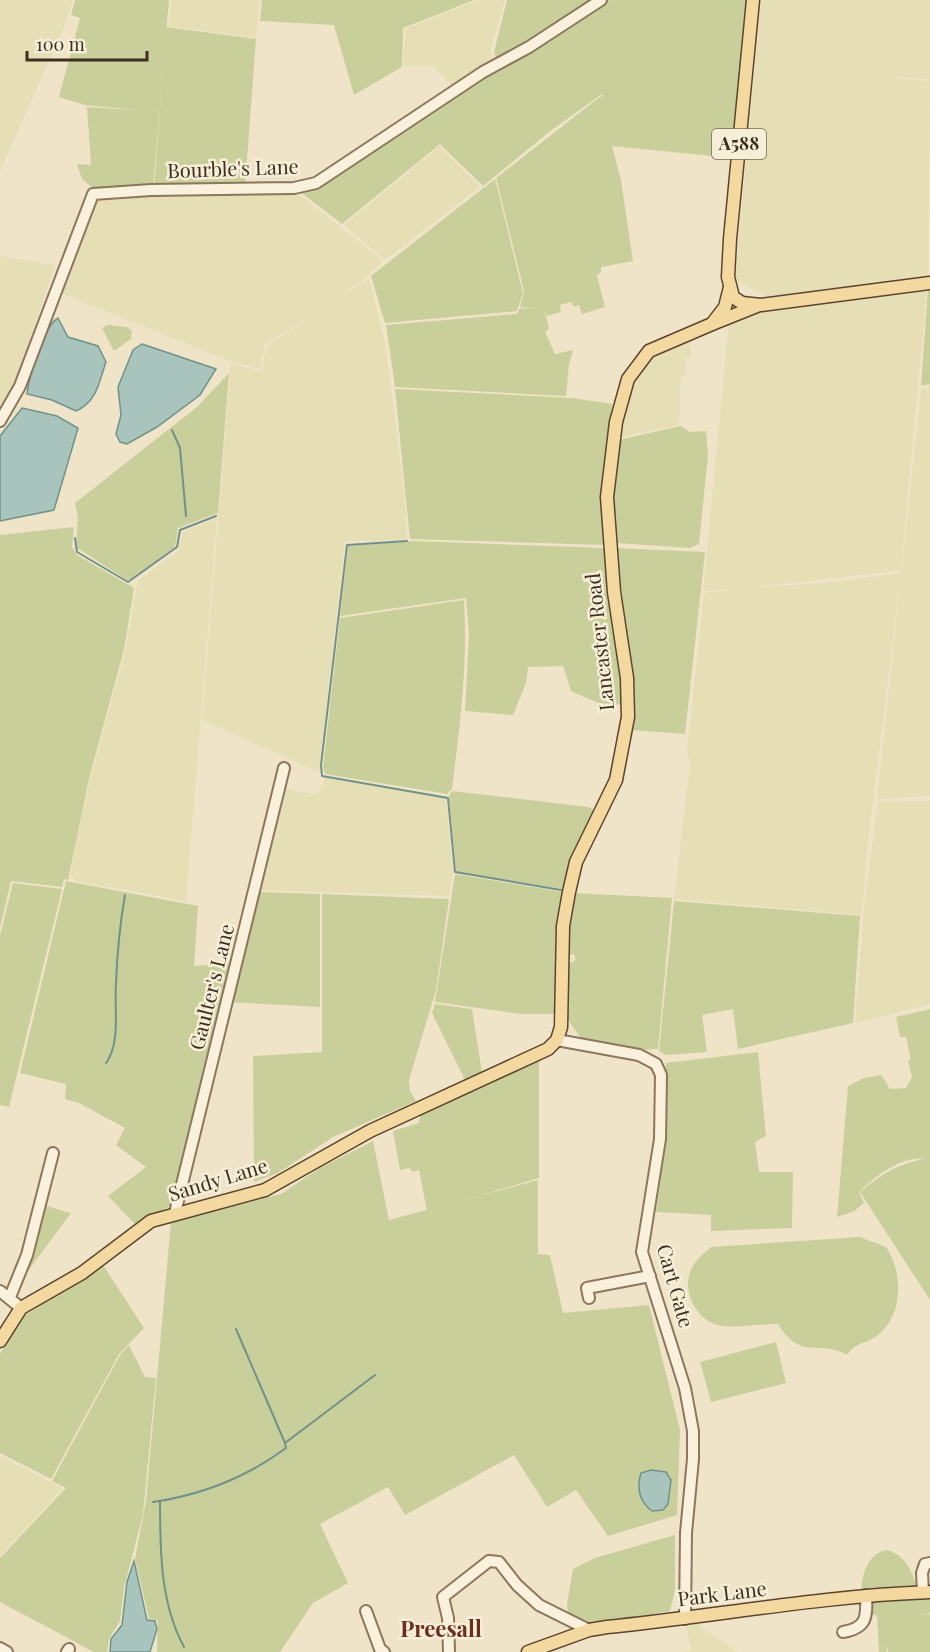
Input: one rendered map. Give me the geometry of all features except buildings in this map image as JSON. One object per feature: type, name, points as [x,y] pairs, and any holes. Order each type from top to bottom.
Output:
[{"type":"main road","name":"A588","points":[[730,287],[730,239],[753,0]]},
{"type":"main road","points":[[730,287],[734,297],[742,303],[761,304],[930,283]]},
{"type":"main road","points":[[712,324],[725,307],[730,287]]},
{"type":"main road","name":"Lancaster Road","points":[[557,1040],[561,1027],[563,926],[569,892],[576,862],[616,780],[628,717],[627,678],[614,592],[607,497],[616,422],[628,379],[649,351],[761,304]]},
{"type":"main road","name":"Sandy Lane","points":[[0,1341],[21,1308],[82,1273],[152,1221],[265,1190],[351,1141],[548,1049],[557,1040]]},
{"type":"main road","name":"Park Lane","points":[[528,1652],[589,1629],[866,1595],[927,1592]]},
{"type":"street","name":"Bourble's Lane","points":[[0,421],[20,386],[93,194],[151,190],[294,188],[316,183],[483,72],[529,47],[601,0]]},
{"type":"street","name":"Gaulter's Lane","points":[[175,1214],[284,768]]},
{"type":"street","name":"Cart Gate","points":[[557,1040],[639,1055],[656,1064],[661,1075],[660,1139],[642,1252],[685,1388],[693,1431],[693,1459],[686,1533],[685,1619]]},
{"type":"street","points":[[10,1297],[27,1255],[53,1153]]},
{"type":"street","points":[[589,1298],[587,1288],[650,1276]]},
{"type":"street","points":[[0,1291],[21,1308]]},
{"type":"street","points":[[449,1652],[443,1597],[489,1561],[499,1562],[517,1585],[539,1605],[589,1629]]},
{"type":"street","name":"Park Lane","points":[[927,1592],[922,1569],[925,1564],[930,1563]]},
{"type":"street","points":[[843,1632],[858,1634],[866,1616],[866,1595]]},
{"type":"street","points":[[366,1611],[380,1651]]},
{"type":"street","points":[[0,1648],[7,1652]]},
{"type":"shaded area","points":[[0,0],[73,0],[64,27],[0,171]]},
{"type":"shaded area","points":[[171,0],[260,0],[256,38],[168,26]]},
{"type":"shaded area","points":[[478,0],[505,0],[491,49],[492,60],[453,87],[434,66],[403,66],[406,28]]},
{"type":"shaded area","points":[[761,0],[930,0],[930,79],[883,77],[930,81],[928,276],[914,281],[766,296],[735,280]]},
{"type":"shaded area","points":[[440,146],[480,187],[385,260],[344,225]]},
{"type":"shaded area","points":[[295,191],[383,261],[367,277],[322,310],[265,344],[260,369],[227,360],[60,293],[99,195]]},
{"type":"shaded area","points":[[0,256],[55,265],[11,397],[0,414]]},
{"type":"shaded area","points":[[369,278],[386,348],[404,490],[407,540],[345,541],[319,772],[202,720],[231,363],[261,372],[267,346]]},
{"type":"shaded area","points":[[927,289],[901,570],[750,588],[824,583],[901,573],[868,843],[862,915],[674,899],[690,765],[687,750],[704,593],[738,589],[703,591],[729,322],[756,311]]},
{"type":"shaded area","points":[[688,338],[691,357],[685,358],[687,375],[681,376],[679,425],[617,438],[632,379],[647,359]]},
{"type":"shaded area","points":[[930,386],[930,796],[877,799],[921,389]]},
{"type":"shaded area","points":[[217,518],[186,901],[75,881],[71,874],[74,853],[90,780],[124,656],[138,581],[178,551],[183,532]]},
{"type":"shaded area","points":[[325,777],[446,796],[453,872],[449,896],[257,890],[283,788],[318,795]]},
{"type":"shaded area","points":[[930,801],[930,1004],[855,1023],[864,906],[878,802]]},
{"type":"shaded area","points":[[0,1456],[63,1488],[0,1556]]},
{"type":"shaded area","points":[[686,1623],[699,1623],[701,1627],[738,1652],[683,1652],[691,1650]]},
{"type":"green space","points":[[75,0],[169,0],[153,189],[93,188],[82,179],[77,164],[91,165],[87,107],[137,110],[85,105],[59,97],[80,18],[71,15]]},
{"type":"green space","points":[[262,0],[474,0],[403,28],[402,67],[354,95],[334,25],[392,28],[260,21]]},
{"type":"green space","points":[[507,0],[591,0],[533,39],[496,58],[494,52]]},
{"type":"green space","points":[[610,0],[748,0],[732,158],[612,146],[621,180],[633,261],[601,267],[601,272],[597,275],[605,307],[582,314],[579,305],[574,307],[571,302],[560,305],[561,312],[547,316],[545,312],[549,329],[545,332],[555,354],[573,350],[566,396],[395,387],[386,325],[517,314],[520,308],[540,309],[520,307],[524,291],[496,178],[601,96],[603,100],[602,94],[549,132],[483,186],[440,144],[342,224],[299,191]]},
{"type":"green space","points":[[166,27],[256,39],[245,186],[154,189]]},
{"type":"green space","points":[[495,179],[523,293],[517,311],[385,323],[371,276]]},
{"type":"green space","points":[[930,288],[930,384],[921,386],[928,289]]},
{"type":"green space","points":[[108,325],[127,327],[132,331],[131,339],[114,351],[102,328]]},
{"type":"green space","points":[[229,373],[218,513],[178,528],[175,547],[132,579],[127,580],[76,547],[78,517],[75,503],[197,407]]},
{"type":"green space","points":[[395,389],[572,398],[612,404],[601,496],[603,545],[410,539]]},
{"type":"green space","points":[[681,426],[690,432],[706,431],[708,455],[699,544],[690,548],[615,543],[613,468],[618,440]]},
{"type":"green space","points":[[74,527],[72,547],[77,555],[134,588],[124,649],[89,779],[68,880],[64,879],[62,887],[11,881],[0,928],[0,535]]},
{"type":"green space","points":[[413,541],[604,548],[622,662],[624,705],[598,703],[571,691],[563,666],[528,667],[526,683],[513,715],[465,711],[469,635],[466,598],[340,616],[348,546]]},
{"type":"green space","points":[[615,548],[705,552],[685,734],[631,730],[633,685],[617,587]]},
{"type":"green space","points":[[464,600],[464,671],[452,789],[447,794],[325,774],[323,767],[340,618]]},
{"type":"green space","points":[[452,791],[588,807],[595,810],[571,859],[563,889],[456,872],[449,796]]},
{"type":"green space","points":[[455,874],[563,892],[558,934],[556,1014],[521,1014],[435,1002]]},
{"type":"green space","points":[[66,881],[198,906],[194,966],[231,963],[173,1205],[135,1224],[108,1196],[146,1167],[116,1145],[125,1128],[79,1103],[65,1099],[66,1084],[20,1073]]},
{"type":"green space","points":[[13,883],[62,889],[9,1107],[0,1105],[0,935]]},
{"type":"green space","points":[[258,892],[320,894],[320,1007],[228,1002]]},
{"type":"green space","points":[[573,893],[672,898],[658,1049],[641,1050],[582,1040],[566,1017],[568,964],[576,960],[574,954],[568,955]]},
{"type":"green space","points":[[322,894],[449,899],[436,990],[409,1080],[410,1091],[416,1101],[333,1137],[278,1173],[254,1182],[253,1056],[322,1052]]},
{"type":"green space","points":[[674,901],[860,916],[853,1023],[738,1049],[733,1009],[702,1015],[707,1052],[666,1055],[659,1051]]},
{"type":"green space","points":[[435,1004],[472,1009],[482,1073],[465,1080],[432,1013]]},
{"type":"green space","points":[[930,1009],[930,1300],[860,1192],[891,1170],[926,1158],[906,1161],[881,1173],[859,1192],[864,1203],[854,1211],[837,1217],[848,1086],[864,1078],[881,1075],[890,1089],[906,1088],[912,1077],[908,1060],[911,1060],[906,1037],[900,1037],[896,1017]]},
{"type":"green space","points":[[758,1052],[766,1136],[755,1142],[759,1172],[793,1172],[792,1228],[711,1231],[711,1215],[656,1212],[666,1140],[666,1063]]},
{"type":"green space","points":[[539,1060],[539,1178],[427,1211],[419,1170],[412,1172],[410,1168],[400,1170],[393,1131],[419,1123],[421,1112]]},
{"type":"green space","points":[[373,1141],[389,1220],[538,1180],[538,1254],[550,1255],[563,1313],[649,1305],[680,1430],[677,1515],[608,1536],[576,1490],[547,1507],[514,1455],[405,1515],[388,1487],[320,1524],[348,1583],[313,1603],[280,1652],[157,1652],[158,1621],[149,1618],[135,1559],[146,1501],[171,1222],[281,1194],[320,1168]]},
{"type":"green space","points":[[46,1206],[71,1213],[28,1271],[24,1272]]},
{"type":"green space","points":[[860,1237],[886,1247],[896,1268],[898,1292],[893,1316],[887,1326],[878,1335],[857,1345],[847,1355],[838,1351],[811,1348],[795,1343],[778,1324],[736,1327],[713,1324],[699,1313],[690,1298],[688,1280],[690,1272],[696,1261],[711,1247]]},
{"type":"green space","points":[[101,1262],[144,1328],[119,1354],[51,1479],[0,1453],[0,1354],[24,1316],[70,1287]]},
{"type":"green space","points":[[776,1342],[786,1383],[711,1402],[700,1362]]},
{"type":"green space","points":[[129,1345],[145,1377],[156,1378],[143,1514],[124,1588],[120,1621],[109,1639],[107,1652],[94,1652],[0,1602],[0,1558],[66,1488],[52,1481],[120,1355]]},
{"type":"green space","points":[[675,1535],[675,1590],[670,1611],[595,1625],[568,1613],[567,1604],[573,1569],[595,1558]]},
{"type":"green space","points":[[886,1550],[903,1559],[917,1588],[861,1591],[870,1560]]},
{"type":"green space","points":[[930,1596],[930,1613],[918,1615],[930,1614],[930,1652],[888,1652],[887,1645],[886,1652],[879,1652],[877,1616],[869,1613],[873,1598]]},
{"type":"water","points":[[58,318],[68,337],[98,346],[106,362],[93,397],[76,411],[52,400],[27,394],[42,341],[52,323]]},
{"type":"water","points":[[142,344],[216,369],[200,395],[157,427],[127,444],[120,442],[116,434],[121,415],[118,387],[133,350]]},
{"type":"water","points":[[22,408],[57,416],[78,428],[54,510],[0,521],[0,436]]},
{"type":"water","points":[[651,1470],[666,1472],[671,1480],[668,1504],[663,1510],[652,1511],[644,1503],[640,1494],[641,1473]]},
{"type":"water","points":[[134,1561],[147,1620],[155,1621],[157,1629],[150,1652],[110,1652],[111,1639],[122,1625],[127,1582]]},
{"type":"waterway","points":[[172,430],[180,448],[186,516]]},
{"type":"waterway","points":[[75,538],[77,552],[128,582],[177,547],[180,530],[216,516]]},
{"type":"waterway","points":[[407,541],[347,545],[321,765],[322,776],[448,798],[455,872],[561,890]]},
{"type":"waterway","points":[[106,1063],[114,1046],[117,962],[125,895]]},
{"type":"waterway","points":[[236,1329],[285,1443]]},
{"type":"waterway","points":[[153,1502],[189,1495],[256,1468],[286,1448],[285,1443],[375,1375]]},
{"type":"waterway","points":[[160,1501],[163,1576],[170,1612],[184,1647]]},
{"type":"district","name":"Preesall","points":[[441,1629]]}]
